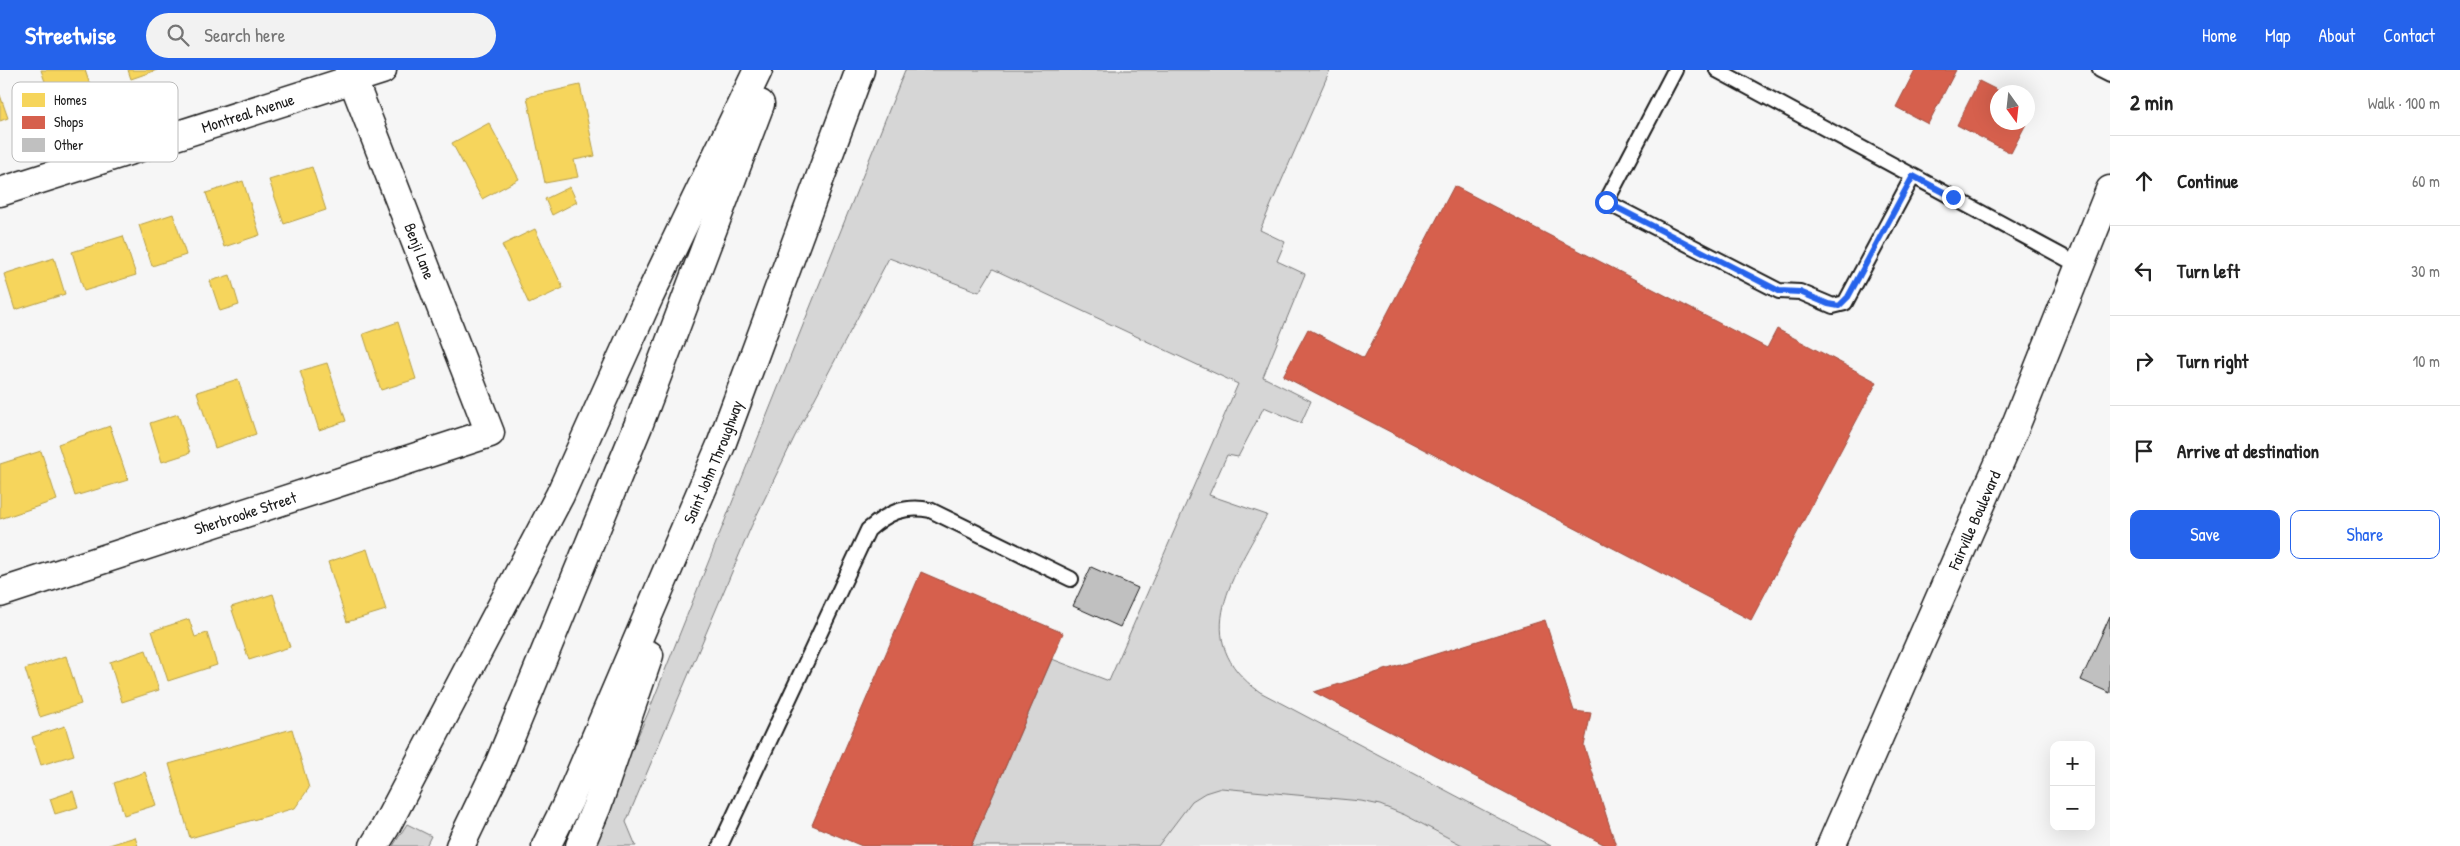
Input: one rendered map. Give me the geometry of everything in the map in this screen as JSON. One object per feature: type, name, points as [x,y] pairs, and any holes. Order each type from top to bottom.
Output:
[{"type":"main road","name":"Montreal Avenue","points":[[178,133],[351,75],[382,70]]},
{"type":"main road","points":[[374,846],[560,495],[649,297],[758,70]]},
{"type":"main road","points":[[460,846],[498,767],[638,426],[773,70]]},
{"type":"main road","name":"Saint John Throughway","points":[[546,846],[569,800],[721,444],[860,70]]},
{"type":"main road","name":"Benji Lane","points":[[351,75],[490,433]]},
{"type":"main road","name":"Montreal Avenue","points":[[0,192],[90,162]]},
{"type":"main road","name":"Fairville Boulevard","points":[[1831,846],[2016,428],[2110,190]]},
{"type":"main road","name":"Sherbrooke Street","points":[[0,594],[490,433]]},
{"type":"main road","points":[[580,846],[598,806],[721,444]]},
{"type":"lane","points":[[1675,70],[1606,202],[1779,291],[1800,292],[1833,306],[1845,303],[1913,176]]},
{"type":"lane","points":[[1717,70],[2080,266]]},
{"type":"lane","points":[[2100,70],[2110,75]]},
{"type":"lane","points":[[720,846],[868,530],[877,522],[900,509],[914,507],[930,510],[1071,579]]},
{"type":"shaded area","points":[[905,70],[1330,70],[1260,230],[1285,242],[1277,261],[1305,274],[1263,377],[1311,401],[1301,423],[1264,407],[1238,457],[1227,455],[1209,495],[1267,515],[1231,583],[1224,606],[1221,629],[1225,651],[1238,672],[1260,692],[1551,846],[1464,846],[1405,815],[1380,805],[1361,801],[1221,788],[1205,793],[1192,801],[1158,846],[971,846],[1052,659],[1109,681],[1238,384],[993,269],[979,292],[889,258],[795,436],[751,527],[626,822],[636,846],[589,846],[648,713]]},
{"type":"shaded area","points":[[1221,788],[1361,801],[1380,805],[1405,815],[1464,846],[1158,846],[1191,801],[1205,793]]},
{"type":"shaded area","points":[[407,824],[431,836],[426,846],[393,846]]},
{"type":"building: Homes","points":[[41,70],[85,70],[89,82],[45,82]]},
{"type":"building: Homes","points":[[128,70],[157,70],[131,79]]},
{"type":"building: Homes","points":[[580,85],[595,156],[574,160],[578,177],[545,183],[527,97]]},
{"type":"building: Homes","points":[[0,95],[8,118],[0,121]]},
{"type":"building: Homes","points":[[489,123],[519,179],[482,199],[452,143]]},
{"type":"building: Homes","points":[[312,167],[326,210],[284,224],[269,180]]},
{"type":"building: Homes","points":[[243,181],[260,235],[224,247],[206,193]]},
{"type":"building: Homes","points":[[570,187],[577,202],[552,215],[545,199]]},
{"type":"building: Homes","points":[[173,214],[186,255],[152,266],[139,225]]},
{"type":"building: Homes","points":[[535,229],[563,288],[529,304],[502,245]]},
{"type":"building: Homes","points":[[123,236],[136,275],[84,291],[72,252]]},
{"type":"building: Homes","points":[[54,258],[65,294],[15,310],[4,274]]},
{"type":"building: Homes","points":[[230,275],[239,305],[220,311],[210,281]]},
{"type":"building: Homes","points":[[398,322],[416,379],[381,390],[363,334]]},
{"type":"building: Homes","points":[[327,363],[346,421],[319,430],[300,371]]},
{"type":"building: Homes","points":[[238,379],[256,434],[215,448],[197,392]]},
{"type":"building: Homes","points":[[178,414],[190,453],[162,462],[150,423]]},
{"type":"building: Homes","points":[[110,426],[128,480],[75,496],[58,444]]},
{"type":"building: Homes","points":[[41,451],[57,500],[0,519],[0,464]]},
{"type":"building: Homes","points":[[367,549],[386,610],[347,622],[328,562]]},
{"type":"building: Homes","points":[[273,594],[290,647],[249,660],[231,607]]},
{"type":"building: Homes","points":[[189,619],[195,637],[207,633],[217,665],[168,681],[152,631]]},
{"type":"building: Homes","points":[[146,650],[159,690],[122,702],[110,662]]},
{"type":"building: Homes","points":[[66,656],[81,704],[40,717],[25,669]]},
{"type":"building: Homes","points":[[65,726],[74,755],[41,765],[32,737]]},
{"type":"building: Homes","points":[[292,729],[309,788],[295,808],[190,838],[169,764]]},
{"type":"building: Homes","points":[[145,772],[156,805],[124,815],[114,783]]},
{"type":"building: Homes","points":[[73,791],[78,807],[55,814],[50,799]]},
{"type":"building: Homes","points":[[135,837],[138,846],[106,846]]},
{"type":"building: Shops","points":[[1915,70],[1956,70],[1928,124],[1896,107]]},
{"type":"building: Shops","points":[[1979,81],[1990,86],[1990,130],[2023,130],[2011,153],[1957,125]]},
{"type":"building: Shops","points":[[1454,186],[1767,348],[1777,329],[1877,382],[1751,620],[1283,376],[1308,329],[1364,358]]},
{"type":"building: Shops","points":[[921,572],[1063,633],[971,846],[862,846],[812,825]]},
{"type":"building: Shops","points":[[1545,620],[1574,711],[1591,713],[1584,746],[1616,846],[1607,846],[1314,692]]},
{"type":"building: Other","points":[[1091,567],[1138,588],[1120,627],[1073,606]]},
{"type":"building: Other","points":[[2110,616],[2110,693],[2081,680]]},
{"type":"route","points":[[1606,202],[1779,291],[1800,292],[1833,306],[1839,306],[1845,303],[1913,176],[1953,197]]}]
